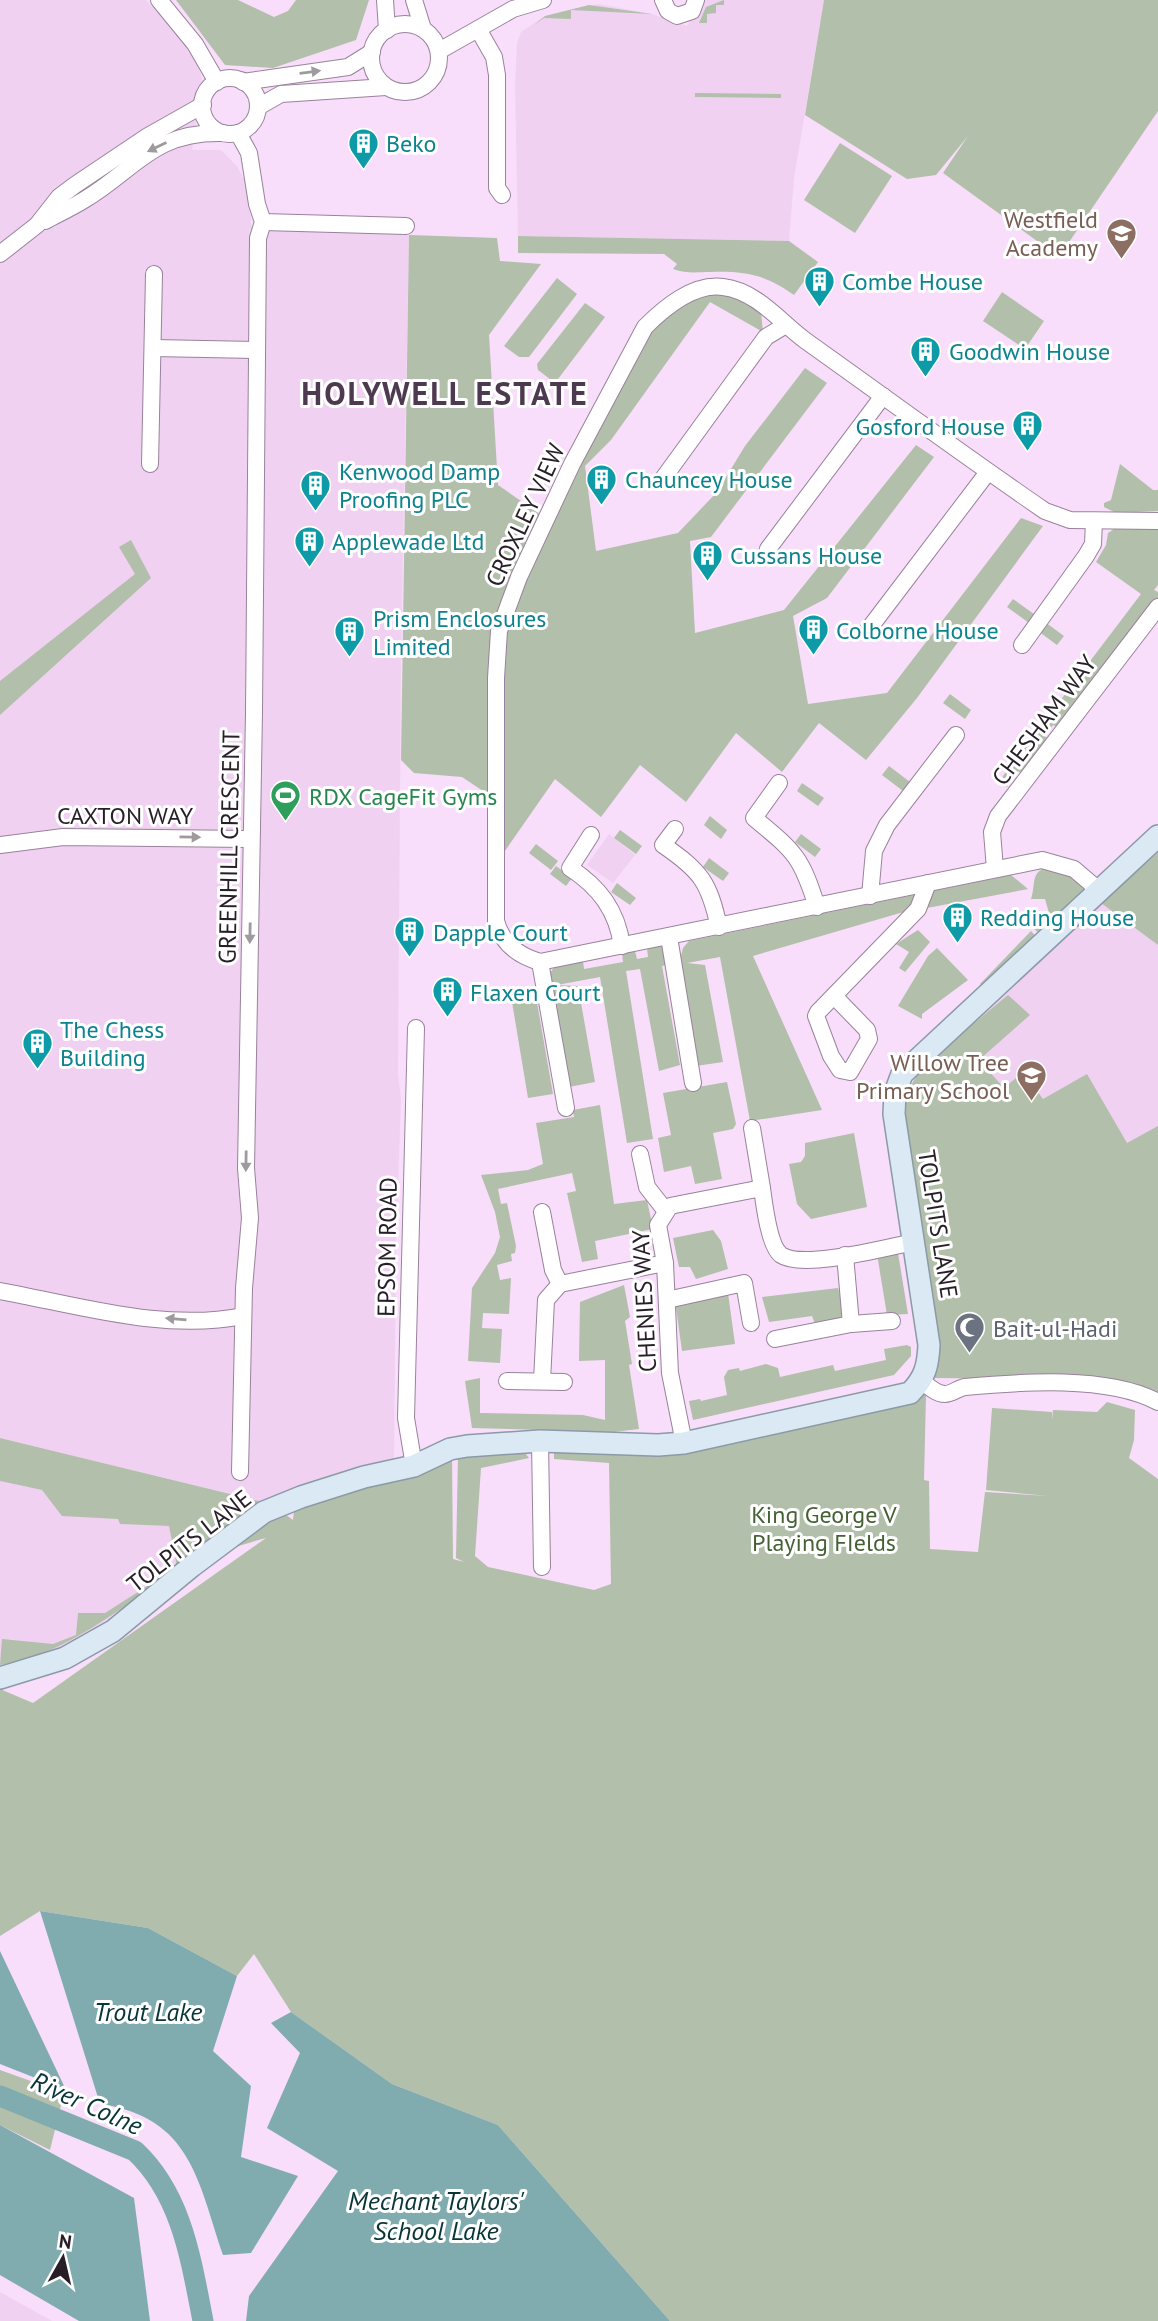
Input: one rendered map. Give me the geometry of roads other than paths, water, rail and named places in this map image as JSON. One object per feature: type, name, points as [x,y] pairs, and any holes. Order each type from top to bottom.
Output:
[{"type":"main road","name":"TOLPITS LANE","points":[[0,1678],[65,1658],[113,1631],[264,1512],[364,1477],[414,1466],[450,1448],[540,1441],[684,1443],[893,1399],[910,1393],[922,1381],[928,1365],[929,1345],[894,1114],[895,1093],[902,1074],[1101,892],[1158,836]]},
{"type":"street","points":[[159,0],[195,44],[217,82]]},
{"type":"street","points":[[385,0],[387,30]]},
{"type":"street","points":[[414,0],[423,29]]},
{"type":"street","points":[[439,51],[478,29],[510,4],[543,0]]},
{"type":"street","points":[[662,0],[668,11],[677,16],[692,11],[696,0]]},
{"type":"street","points":[[258,107],[281,94],[386,87],[405,92],[427,85],[439,68],[439,51],[432,37],[423,29],[404,24],[387,30],[376,40],[372,52],[374,73],[386,87]]},
{"type":"street","points":[[478,29],[494,57],[497,75],[497,188],[502,195]]},
{"type":"street","points":[[230,133],[209,124],[203,105],[206,94],[217,82],[231,79],[243,82],[348,67],[372,52]]},
{"type":"street","points":[[1,252],[37,225],[85,200],[130,164],[160,145],[200,132],[230,133],[252,124],[258,107],[254,93],[243,82]]},
{"type":"street","points":[[37,225],[59,197],[75,185],[148,136],[203,105]]},
{"type":"street","name":"GREENHILL CRESCENT","points":[[230,133],[249,153],[257,204],[263,222],[258,238],[246,1168],[250,1218],[243,1316],[240,1472]]},
{"type":"street","points":[[263,222],[406,226]]},
{"type":"street","points":[[150,464],[154,274]]},
{"type":"street","name":"CROXLEY VIEW","points":[[540,962],[519,953],[508,944],[499,933],[495,907],[499,631],[519,577],[572,464],[645,327],[662,310],[701,290],[724,287],[757,300],[786,325],[1045,511],[1070,520],[1158,521]]},
{"type":"street","points":[[662,480],[766,337],[786,325]]},
{"type":"street","points":[[153,348],[257,350]]},
{"type":"street","points":[[768,549],[883,396]]},
{"type":"street","points":[[868,630],[988,472]]},
{"type":"street","points":[[1022,645],[1093,544],[1094,521]]},
{"type":"street","name":"CHESHAM WAY","points":[[995,869],[992,832],[998,816],[1158,607]]},
{"type":"street","points":[[870,896],[874,851],[887,825],[956,735]]},
{"type":"street","points":[[779,783],[754,818],[789,848],[804,866],[817,907]]},
{"type":"street","points":[[675,829],[663,845],[688,863],[711,890],[719,927]]},
{"type":"street","points":[[591,835],[570,868],[605,897],[613,908],[622,946]]},
{"type":"street","name":"CAXTON WAY","points":[[0,845],[62,837],[251,839]]},
{"type":"street","points":[[566,1108],[540,962],[1042,860],[1074,869],[1101,892]]},
{"type":"street","points":[[835,996],[918,909],[928,883]]},
{"type":"street","points":[[669,937],[693,1083]]},
{"type":"street","name":"EPSOM ROAD","points":[[414,1466],[406,1418],[416,1028]]},
{"type":"street","points":[[752,1128],[762,1146],[762,1188],[775,1246],[781,1255],[807,1259],[915,1242]]},
{"type":"street","points":[[640,1154],[647,1187],[665,1210]]},
{"type":"street","name":"CHENIES WAY","points":[[684,1443],[670,1373],[665,1263],[657,1225],[670,1206],[762,1188]]},
{"type":"street","points":[[542,1212],[553,1270],[560,1284]]},
{"type":"street","points":[[845,1255],[851,1324]]},
{"type":"street","points":[[542,1381],[546,1300],[560,1284],[665,1263]]},
{"type":"street","points":[[667,1300],[744,1283],[751,1323]]},
{"type":"street","points":[[0,1291],[136,1316],[212,1322],[243,1316]]},
{"type":"street","points":[[775,1339],[851,1324],[892,1321]]},
{"type":"street","points":[[507,1381],[564,1382]]},
{"type":"street","points":[[922,1381],[933,1391],[945,1394],[961,1387],[1061,1383],[1126,1390],[1158,1402]]},
{"type":"street","points":[[540,1441],[542,1567]]},
{"type":"water","name":"Trout Lake","points":[[40,1911],[148,1928],[237,1976],[213,2051],[251,2086],[241,2157],[298,2176],[251,2253],[223,2255],[197,2178],[172,2138],[154,2123],[130,2111],[100,2104]]},
{"type":"water","points":[[0,1951],[66,2090],[0,2064]]},
{"type":"water","name":"Mechant Taylors' School Lake","points":[[291,2012],[392,2084],[498,2125],[670,2321],[246,2321],[249,2296],[338,2171],[267,2128],[300,2053],[271,2023]]},
{"type":"water","points":[[0,2125],[134,2198],[150,2321],[79,2321],[0,2275]]},
{"type":"waterway","name":"River Colne","points":[[0,2096],[135,2151],[151,2168],[164,2188],[182,2230],[203,2321]]},
{"type":"place","name":"Beko","points":[[363,170]]},
{"type":"place","name":"Westfield Academy","points":[[1121,260]]},
{"type":"place","name":"Combe House","points":[[819,308]]},
{"type":"place","name":"Goodwin House","points":[[926,378]]},
{"type":"place","name":"Gosford House","points":[[1028,453]]},
{"type":"place","name":"Chauncey House","points":[[602,506]]},
{"type":"place","name":"Kenwood Damp Proofing PLC","points":[[316,512]]},
{"type":"place","name":"Applewade Ltd","points":[[309,568]]},
{"type":"place","name":"Cussans House","points":[[707,582]]},
{"type":"place","name":"Colborne House","points":[[813,657]]},
{"type":"place","name":"Prism Enclosures Limited","points":[[350,659]]},
{"type":"place","name":"RDX CageFit Gyms","points":[[286,823]]},
{"type":"place","name":"Redding House","points":[[957,944]]},
{"type":"place","name":"Dapple Court","points":[[410,959]]},
{"type":"place","name":"Flaxen Court","points":[[447,1019]]},
{"type":"place","name":"The Chess Building","points":[[37,1070]]},
{"type":"place","name":"Willow Tree Primary School","points":[[1032,1103]]},
{"type":"place","name":"Bait-ul-Hadi","points":[[970,1355]]},
{"type":"district","name":"HOLYWELL ESTATE","points":[[445,393]]},
{"type":"park label","name":"King George V Playing FIelds","points":[[824,1528]]}]
